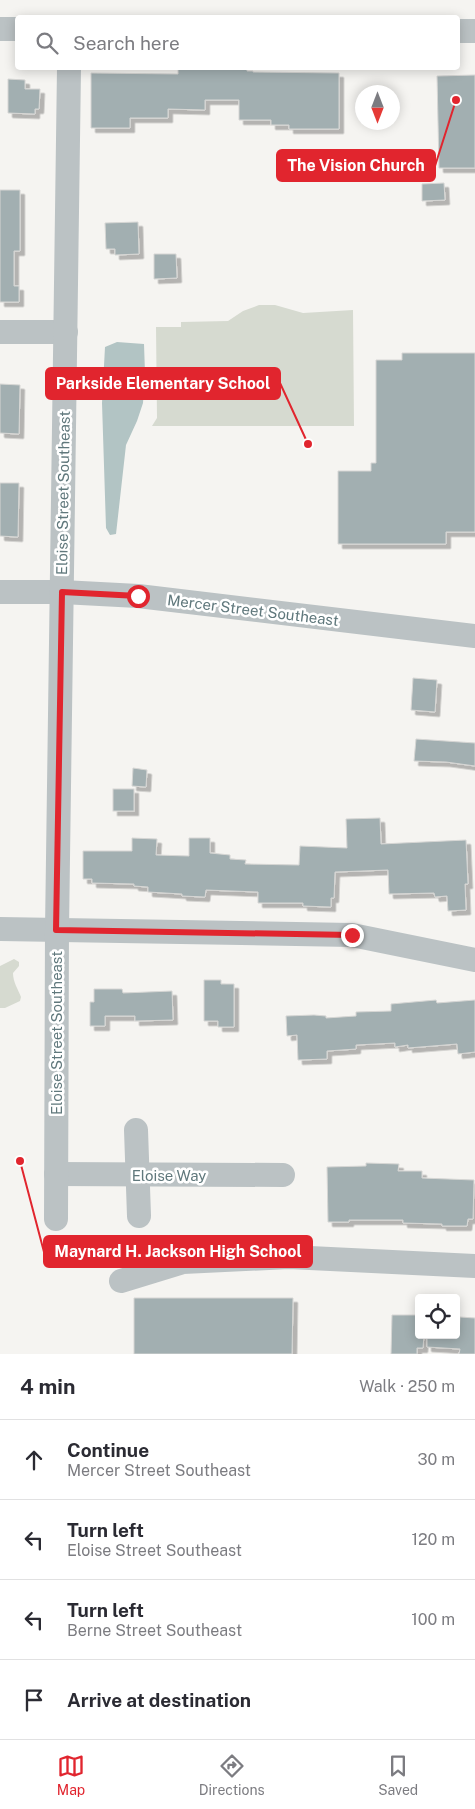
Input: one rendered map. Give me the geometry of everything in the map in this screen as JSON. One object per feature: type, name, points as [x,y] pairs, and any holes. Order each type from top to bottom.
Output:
[{"type":"street","points":[[0,28],[15,28]]},
{"type":"street","points":[[460,31],[475,31]]},
{"type":"street","name":"Eloise Street Southeast","points":[[56,1219],[56,930],[69,70]]},
{"type":"street","points":[[0,332],[66,332]]},
{"type":"street","name":"Mercer Street Southeast","points":[[0,592],[62,592],[138,596],[475,636]]},
{"type":"street","points":[[0,929],[352,935],[475,960]]},
{"type":"street","points":[[136,1130],[139,1216]]},
{"type":"street","name":"Eloise Way","points":[[56,1174],[283,1174]]},
{"type":"street","points":[[121,1281],[183,1262],[289,1258],[475,1266]]},
{"type":"shaded area","points":[[259,305],[275,305],[303,313],[353,310],[354,426],[152,426],[157,418],[156,327],[181,327],[181,322],[228,321],[243,311]]},
{"type":"shaded area","points":[[117,342],[144,344],[145,373],[143,403],[126,445],[116,534],[110,535],[106,528],[102,403],[105,347]]},
{"type":"shaded area","points":[[14,959],[19,962],[19,966],[13,973],[13,976],[21,997],[20,1001],[5,1008],[0,1008],[0,966]]},
{"type":"building","points":[[178,70],[339,73],[339,129],[289,129],[289,125],[271,125],[271,120],[239,120],[239,100],[205,100],[205,110],[168,109],[168,118],[130,118],[130,128],[91,128],[91,73],[178,74]]},
{"type":"building","points":[[475,75],[475,168],[439,168],[437,76]]},
{"type":"building","points":[[8,79],[25,80],[25,89],[40,89],[39,109],[35,109],[35,114],[8,113]]},
{"type":"building","points":[[444,183],[445,200],[422,201],[422,184]]},
{"type":"building","points":[[0,190],[20,190],[20,251],[14,251],[14,286],[19,286],[19,302],[0,302]]},
{"type":"building","points":[[138,222],[139,254],[115,255],[115,249],[106,249],[105,223]]},
{"type":"building","points":[[154,254],[176,254],[177,278],[154,279]]},
{"type":"building","points":[[402,353],[475,353],[475,532],[446,532],[446,544],[338,544],[338,471],[371,471],[371,463],[376,463],[376,360],[402,360]]},
{"type":"building","points":[[0,384],[20,385],[19,434],[0,433]]},
{"type":"building","points":[[0,483],[19,483],[18,537],[0,536]]},
{"type":"building","points":[[413,678],[437,680],[435,712],[411,710]]},
{"type":"building","points":[[416,739],[475,743],[475,766],[446,762],[414,761]]},
{"type":"building","points":[[133,768],[147,770],[146,787],[132,786]]},
{"type":"building","points":[[113,789],[134,789],[134,811],[113,811]]},
{"type":"building","points":[[380,818],[381,844],[466,840],[468,884],[465,884],[466,910],[448,911],[447,896],[435,897],[434,893],[389,894],[388,870],[335,872],[334,898],[331,898],[331,907],[303,906],[303,903],[258,903],[258,892],[206,890],[205,897],[182,896],[182,894],[148,892],[148,887],[134,886],[134,884],[92,883],[92,879],[83,879],[83,851],[132,851],[132,838],[157,839],[156,855],[189,856],[189,838],[210,838],[210,853],[230,855],[230,859],[246,860],[245,864],[299,865],[300,846],[347,848],[346,819]]},
{"type":"building","points":[[204,980],[221,980],[221,984],[234,984],[234,1027],[218,1027],[218,1021],[204,1021]]},
{"type":"building","points":[[94,989],[122,989],[123,993],[172,991],[173,1020],[135,1021],[135,1016],[105,1016],[105,1026],[90,1026],[90,1002],[94,1002]]},
{"type":"building","points":[[436,1000],[437,1003],[475,1000],[475,1052],[458,1054],[457,1044],[408,1048],[408,1045],[395,1047],[395,1043],[356,1045],[356,1049],[327,1051],[327,1059],[298,1060],[297,1035],[287,1036],[286,1016],[314,1015],[326,1016],[326,1018],[356,1016],[356,1012],[391,1011],[391,1004]]},
{"type":"building","points":[[366,1163],[399,1164],[398,1171],[422,1171],[422,1178],[474,1180],[473,1219],[468,1219],[467,1226],[403,1223],[403,1220],[328,1222],[327,1167],[366,1166]]},
{"type":"building","points":[[134,1298],[293,1298],[292,1354],[134,1354]]},
{"type":"building","points":[[392,1315],[415,1315],[415,1339],[424,1339],[423,1348],[417,1348],[417,1354],[391,1354]]},
{"type":"building","points":[[460,1317],[475,1318],[475,1354],[459,1354],[460,1349],[427,1347],[427,1339],[460,1339]]},
{"type":"place","name":"The Vision Church","points":[[456,100]]},
{"type":"place","name":"Parkside Elementary School","points":[[308,444]]},
{"type":"place","name":"Maynard H. Jackson High School","points":[[20,1161]]},
{"type":"route","points":[[138,596],[62,592],[56,930],[352,935]]}]
